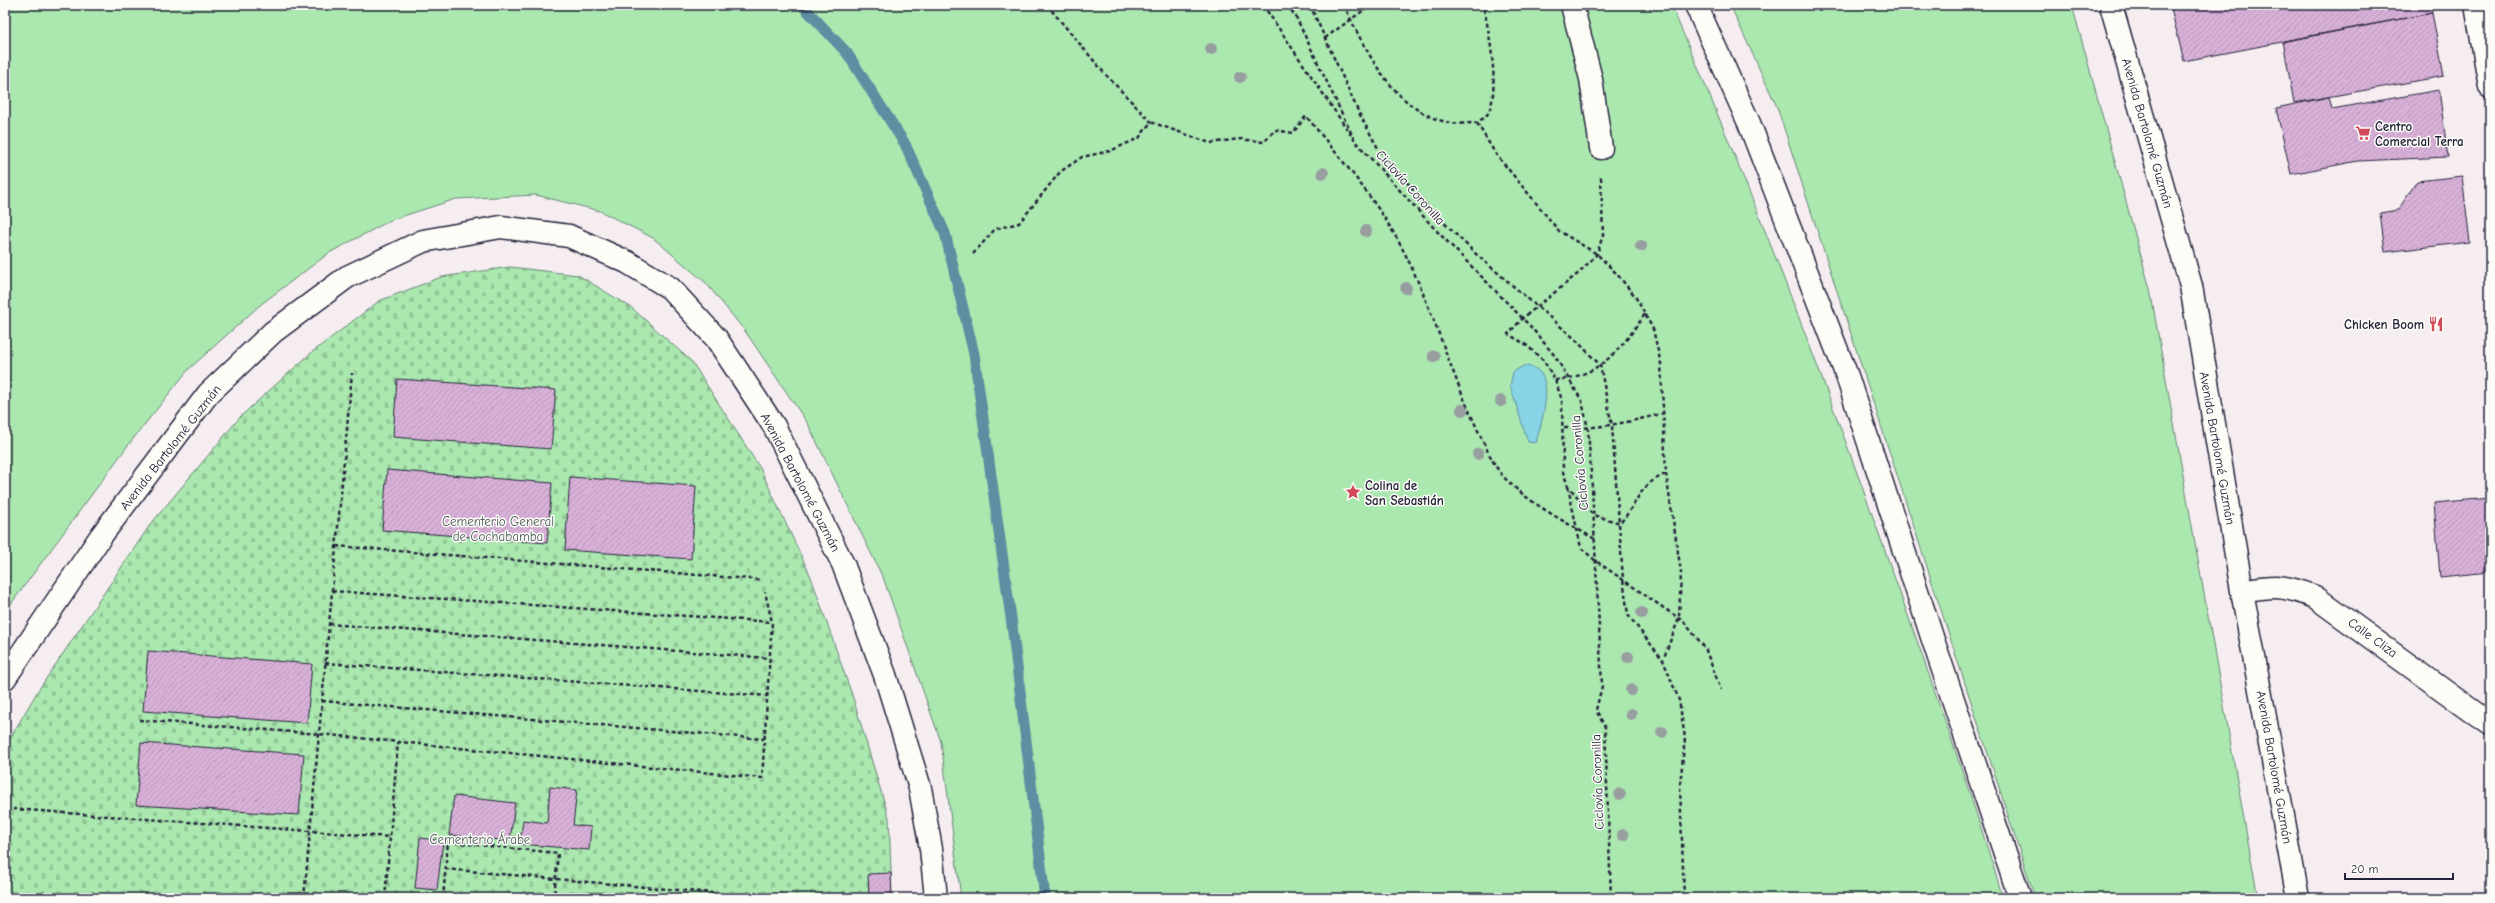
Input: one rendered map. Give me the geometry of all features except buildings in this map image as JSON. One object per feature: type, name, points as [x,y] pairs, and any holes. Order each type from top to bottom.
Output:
[{"type":"street","points":[[1572,5],[1591,79],[1601,148]]},
{"type":"street","points":[[1696,5],[1749,123],[1847,376],[1934,646],[2020,898]]},
{"type":"street","name":"Avenida Bartolomé Guzmán","points":[[2111,5],[2191,286],[2242,591],[2298,898]]},
{"type":"street","points":[[2476,5],[2490,87]]},
{"type":"street","name":"Avenida Bartolomé Guzmán","points":[[5,678],[101,536],[208,394],[273,332],[347,277],[423,241],[501,227],[569,236],[627,262],[670,288],[716,338],[774,426],[843,564],[885,675],[920,788],[931,849],[936,898]]},
{"type":"street","name":"Calle Cliza","points":[[2242,591],[2274,585],[2290,587],[2315,597],[2490,724]]},
{"type":"path","points":[[1047,5],[1106,75],[1151,122],[1210,143],[1240,139],[1264,142],[1275,130],[1293,133],[1306,116],[1384,217],[1401,245],[1425,296],[1449,364],[1476,426],[1502,475],[1545,510],[1594,538]]},
{"type":"path","points":[[1263,5],[1355,141]]},
{"type":"path","name":"Ciclovía Coronilla","points":[[1287,5],[1296,16],[1355,141],[1434,228],[1523,318],[1555,356],[1582,401],[1588,429],[1596,561],[1602,686],[1596,710],[1605,727],[1611,898]]},
{"type":"path","points":[[1310,5],[1379,150],[1430,210],[1478,256],[1537,305],[1600,365],[1612,426],[1623,579],[1628,615],[1663,660],[1679,700],[1685,738],[1680,785],[1684,898]]},
{"type":"path","points":[[1344,5],[1351,21],[1380,72],[1405,100],[1433,117],[1452,123],[1477,123],[1487,114],[1493,93],[1493,66],[1483,5]]},
{"type":"path","points":[[1325,38],[1351,21],[1371,5]]},
{"type":"path","points":[[972,254],[995,229],[1019,223],[1060,172],[1082,157],[1110,151],[1139,138],[1151,122]]},
{"type":"path","points":[[1477,123],[1495,153],[1559,231],[1597,254],[1635,296],[1653,329],[1661,364],[1666,474],[1681,572],[1679,618],[1663,660]]},
{"type":"path","points":[[1601,148],[1603,235],[1597,254],[1580,272],[1537,305],[1508,334],[1525,344],[1544,361],[1555,380],[1562,400],[1564,428],[1563,472],[1568,486],[1581,548],[1596,561],[1679,618],[1705,648],[1721,690]]},
{"type":"path","points":[[1555,380],[1570,379],[1600,365],[1614,356],[1645,314]]},
{"type":"path","points":[[304,898],[352,373]]},
{"type":"path","points":[[1564,428],[1588,429],[1612,426],[1664,413]]},
{"type":"path","points":[[1620,523],[1632,509],[1641,490],[1652,479],[1666,474]]},
{"type":"path","points":[[1568,486],[1593,515],[1620,523]]},
{"type":"path","points":[[336,546],[762,580]]},
{"type":"path","points":[[332,591],[772,622]]},
{"type":"path","points":[[139,720],[319,734],[762,778],[772,622],[765,592]]},
{"type":"path","points":[[329,624],[769,658]]},
{"type":"path","points":[[325,663],[767,696]]},
{"type":"path","points":[[322,701],[764,739]]},
{"type":"path","points":[[385,898],[398,742]]},
{"type":"path","points":[[13,809],[390,837]]},
{"type":"path","points":[[443,898],[448,842],[558,853],[554,898]]},
{"type":"path","points":[[446,869],[768,898]]},
{"type":"green space","name":"Colina de San Sebastián","points":[[5,5],[1671,5],[1760,217],[1842,432],[1950,736],[2003,898],[961,898],[941,742],[884,580],[808,424],[745,331],[706,283],[653,238],[600,211],[536,195],[456,199],[391,220],[329,253],[260,305],[188,370],[129,444],[5,612]]},
{"type":"green space","points":[[1730,5],[2072,5],[2150,289],[2258,898],[2035,898],[1777,107]]},
{"type":"green space","name":"Cementerio General de Cochabamba","points":[[510,267],[578,275],[632,308],[692,362],[760,468],[811,577],[853,698],[889,818],[892,898],[5,898],[5,747],[37,692],[150,525],[241,416],[311,353],[379,301],[441,277]]},
{"type":"water","points":[[1523,366],[1535,368],[1542,375],[1545,385],[1546,397],[1536,443],[1528,442],[1510,386],[1513,372]]},
{"type":"waterway","points":[[802,5],[847,53],[905,144],[945,233],[974,354],[1012,625],[1045,898]]},
{"type":"place","name":"Centro Comercial Terra","points":[[2363,133]]},
{"type":"place","name":"Chicken Boom","points":[[2436,324]]},
{"type":"place","name":"Colina de San Sebastián","points":[[1353,492]]},
{"type":"park label","name":"Cementerio Árabe","points":[[480,839]]}]
